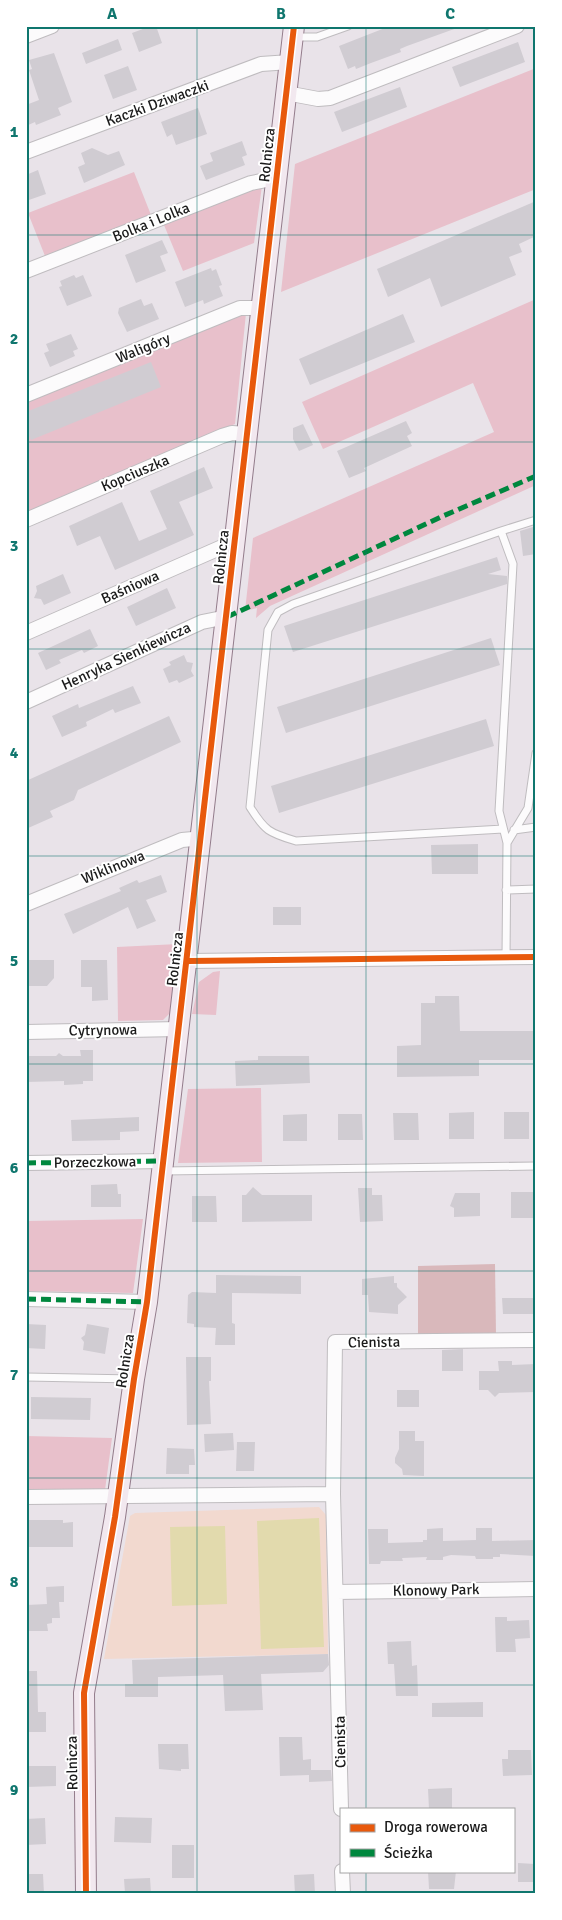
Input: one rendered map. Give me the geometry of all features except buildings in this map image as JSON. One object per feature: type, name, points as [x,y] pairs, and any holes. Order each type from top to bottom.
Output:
[{"type":"street","points":[[26,36],[52,26]]},
{"type":"street","points":[[286,93],[330,98],[517,26]]},
{"type":"street","name":"Rolnicza","points":[[86,1894],[84,1693],[118,1496],[147,1302],[202,843],[246,434],[293,32]]},
{"type":"street","name":"Kaczki Dziwaczki","points":[[26,152],[261,64],[290,62]]},
{"type":"street","name":"Bolka i Lolka","points":[[26,271],[250,183],[277,178]]},
{"type":"street","name":"Waligóry","points":[[26,395],[240,308],[262,308]]},
{"type":"street","name":"Kopciuszka","points":[[26,520],[222,436],[246,434]]},
{"type":"street","name":"Baśniowa","points":[[26,633],[222,547],[234,546]]},
{"type":"street","name":"Henryka Sienkiewicza","points":[[26,702],[202,622],[227,617]]},
{"type":"street","name":"Wiklinowa","points":[[26,904],[182,840],[193,839],[202,843]]},
{"type":"street","points":[[188,961],[536,957]]},
{"type":"street","name":"Cytrynowa","points":[[26,1032],[179,1029]]},
{"type":"street","name":"Porzeczkowa","points":[[26,1163],[163,1166]]},
{"type":"street","points":[[26,1299],[147,1302]]},
{"type":"street","name":"Cienista","points":[[341,1808],[333,1494],[335,1342],[536,1340]]},
{"type":"street","points":[[26,1497],[333,1494]]},
{"type":"street","name":"Klonowy Park","points":[[336,1592],[536,1589]]},
{"type":"street","points":[[342,1872],[343,1894]]},
{"type":"lane","points":[[293,32],[317,37],[348,26]]},
{"type":"lane","points":[[503,829],[296,841],[272,834],[259,821],[250,807],[268,630],[278,612],[293,604],[536,520]]},
{"type":"lane","points":[[501,531],[513,564],[498,811],[507,843],[506,957]]},
{"type":"lane","points":[[507,843],[528,808],[536,753]]},
{"type":"lane","points":[[514,830],[536,827]]},
{"type":"lane","points":[[506,890],[536,890]]},
{"type":"lane","points":[[163,1166],[536,1166]]},
{"type":"lane","points":[[26,1377],[134,1379]]},
{"type":"shaded area","points":[[536,68],[536,189],[281,292],[295,164]]},
{"type":"shaded area","points":[[134,172],[151,215],[45,256],[28,213]]},
{"type":"shaded area","points":[[262,186],[254,243],[183,271],[164,225]]},
{"type":"shaded area","points":[[536,299],[536,485],[270,606],[256,618],[257,608],[245,611],[253,538],[494,432],[473,383],[323,449],[302,402]]},
{"type":"shaded area","points":[[246,313],[235,424],[26,513],[26,402]]},
{"type":"shaded area","points":[[178,944],[170,1013],[163,1020],[118,1021],[117,947]]},
{"type":"shaded area","points":[[220,971],[216,1015],[192,1014],[199,982],[213,972]]},
{"type":"shaded area","points":[[261,1088],[262,1162],[178,1163],[188,1089]]},
{"type":"shaded area","points":[[143,1219],[133,1293],[26,1291],[26,1221]]},
{"type":"shaded area","points":[[495,1264],[496,1334],[418,1336],[418,1266]]},
{"type":"shaded area","points":[[26,1436],[112,1438],[105,1490],[26,1490]]},
{"type":"shaded area","points":[[319,1507],[326,1515],[328,1654],[104,1659],[130,1516],[135,1513]]},
{"type":"shaded area","points":[[319,1518],[324,1647],[261,1649],[257,1521]]},
{"type":"shaded area","points":[[225,1526],[227,1604],[172,1606],[170,1527]]},
{"type":"marked path","points":[[227,617],[443,516],[536,476]]},
{"type":"marked path","points":[[26,1163],[164,1161]]},
{"type":"marked path","points":[[26,1299],[147,1302]]},
{"type":"cycle path","points":[[86,1894],[84,1693],[115,1517],[134,1379],[147,1302],[294,26]]},
{"type":"cycle path","points":[[188,961],[536,957]]}]
